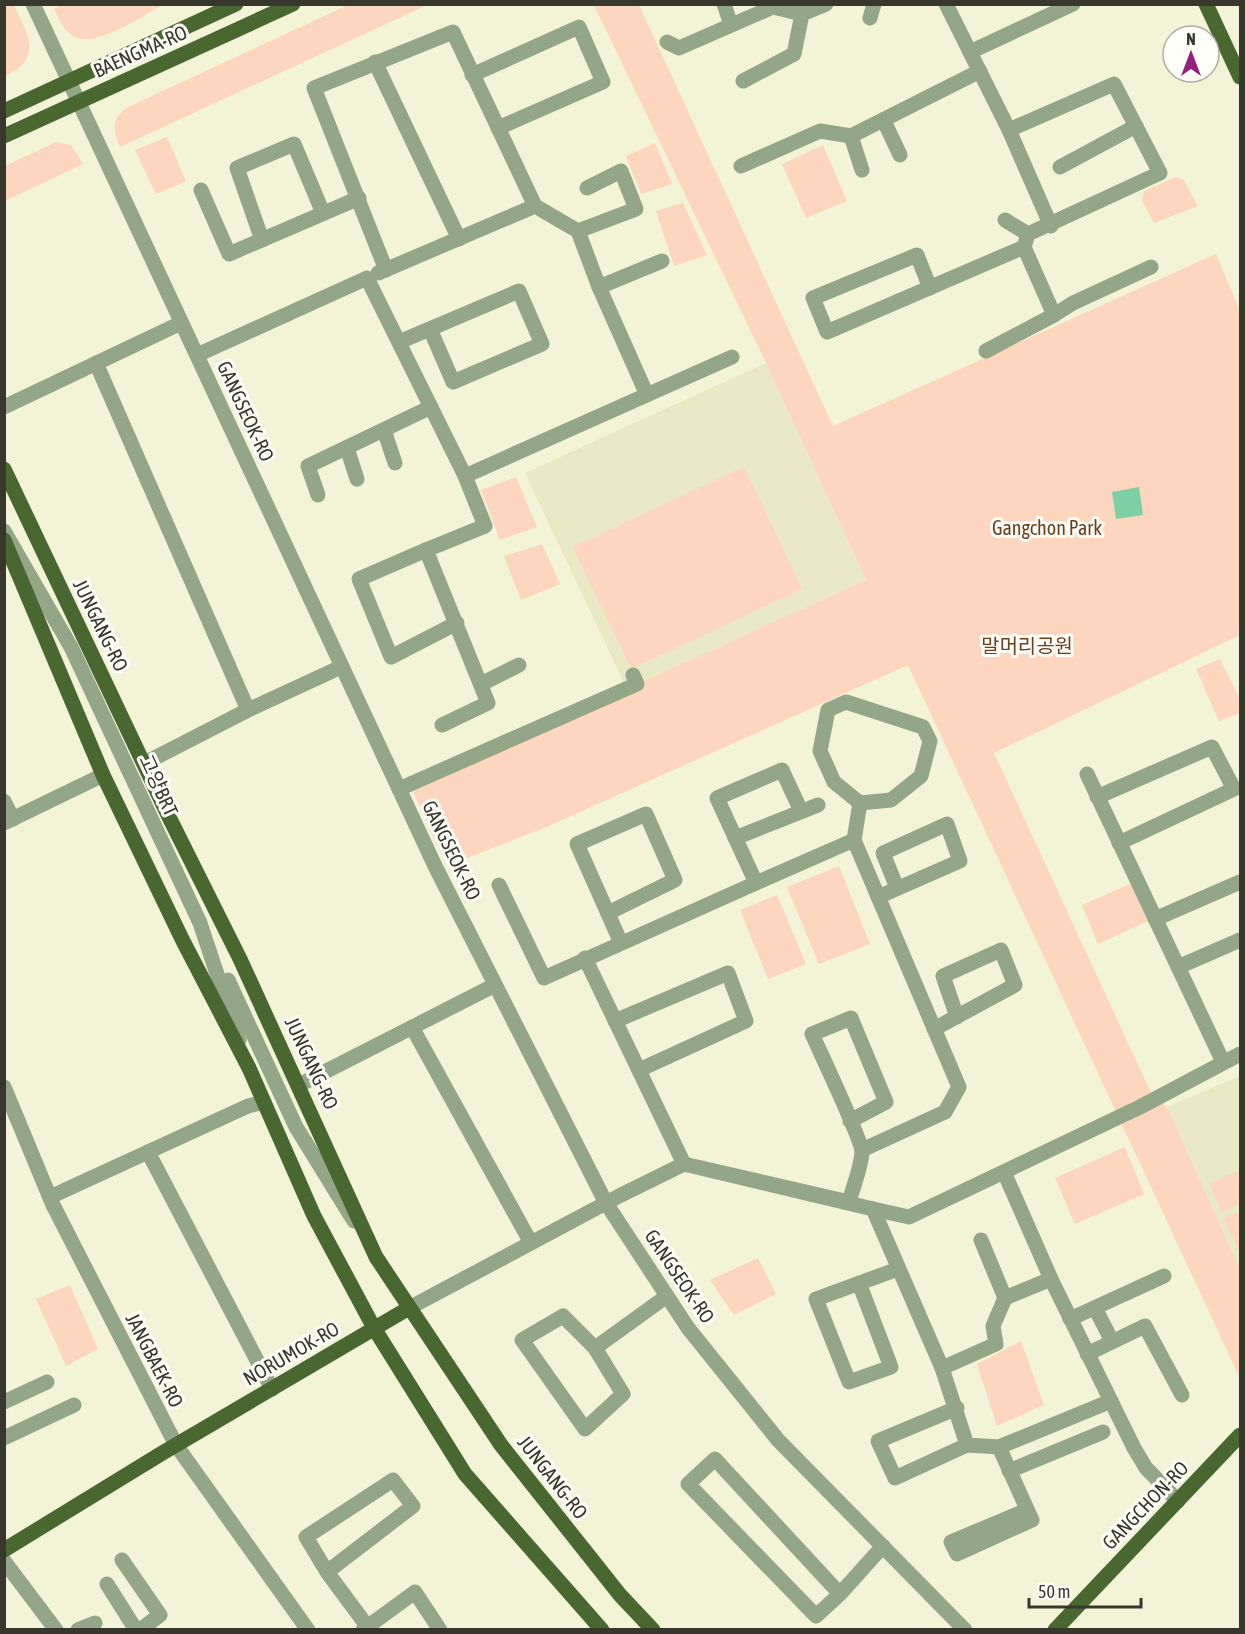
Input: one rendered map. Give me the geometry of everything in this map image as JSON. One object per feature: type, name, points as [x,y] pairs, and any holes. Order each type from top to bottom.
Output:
[{"type":"main road","name":"BAENGMA-RO","points":[[4,111],[236,4]]},
{"type":"main road","name":"BAENGMA-RO","points":[[4,136],[293,4]]},
{"type":"main road","points":[[1206,4],[1240,77]]},
{"type":"main road","name":"JUNGANG-RO","points":[[4,469],[168,815],[240,959],[376,1257],[501,1445],[620,1595],[653,1629]]},
{"type":"main road","points":[[4,540],[103,775],[183,941],[249,1068],[314,1216],[374,1328],[465,1474],[602,1627]]},
{"type":"main road","name":"NORUMOK-RO","points":[[4,1550],[176,1445],[409,1308]]},
{"type":"main road","name":"GANGCHON-RO","points":[[1055,1629],[1240,1435]]},
{"type":"street","name":"GANGSEOK-RO","points":[[33,4],[71,81],[399,789],[606,1203],[688,1328],[778,1440],[965,1629]]},
{"type":"street","points":[[723,4],[731,25]]},
{"type":"street","points":[[667,42],[679,48],[773,7],[802,14],[826,4]]},
{"type":"street","points":[[970,52],[1073,4]]},
{"type":"street","points":[[951,6],[970,52],[1009,130],[1050,226]]},
{"type":"street","points":[[743,81],[794,54],[802,14]]},
{"type":"street","points":[[472,75],[579,27],[603,82],[498,128]]},
{"type":"street","points":[[386,270],[314,88],[453,32],[535,206],[579,231],[598,287],[647,395]]},
{"type":"street","points":[[375,62],[459,239]]},
{"type":"street","points":[[741,166],[820,131],[851,136],[980,70]]},
{"type":"street","points":[[930,288],[917,255],[813,298],[827,332],[930,288],[1160,173],[1114,84],[1009,130]]},
{"type":"street","points":[[884,121],[900,155]]},
{"type":"street","points":[[1060,167],[1136,126]]},
{"type":"street","points":[[851,136],[861,170]]},
{"type":"street","points":[[262,240],[237,168],[294,144],[323,213]]},
{"type":"street","points":[[579,231],[636,209],[621,171],[587,188]]},
{"type":"street","points":[[201,189],[230,254],[358,198]]},
{"type":"street","points":[[197,355],[535,206]]},
{"type":"street","points":[[1005,220],[1026,241],[1054,315]]},
{"type":"street","points":[[598,287],[662,261]]},
{"type":"street","points":[[986,351],[1073,303],[1151,267]]},
{"type":"street","points":[[368,278],[465,476],[485,525],[359,579],[391,657],[457,623]]},
{"type":"street","points":[[399,342],[519,291],[542,344],[453,382],[430,329]]},
{"type":"street","points":[[4,407],[182,323]]},
{"type":"street","points":[[465,476],[732,357]]},
{"type":"street","points":[[96,363],[249,710]]},
{"type":"street","points":[[318,495],[308,466],[431,407]]},
{"type":"street","points":[[384,430],[395,463]]},
{"type":"street","points":[[347,448],[357,479]]},
{"type":"street","name":"고양BRT","points":[[4,531],[71,647],[200,923],[249,1068]]},
{"type":"street","points":[[426,550],[488,703],[442,724]]},
{"type":"street","points":[[481,684],[519,665]]},
{"type":"street","points":[[145,764],[249,710],[342,667]]},
{"type":"street","points":[[399,789],[637,684],[633,675]]},
{"type":"street","points":[[846,702],[923,727],[930,741],[921,776],[891,800],[860,803],[834,782],[820,751],[828,710],[846,702]]},
{"type":"street","points":[[1097,797],[1212,747],[1234,789],[1119,843]]},
{"type":"street","points":[[756,883],[717,798],[782,770],[801,811]]},
{"type":"street","points":[[1087,774],[1223,1062]]},
{"type":"street","points":[[4,801],[9,821],[103,775]]},
{"type":"street","points":[[860,803],[854,840],[959,1087],[945,1112],[862,1150]]},
{"type":"street","points":[[735,838],[818,805]]},
{"type":"street","points":[[608,913],[675,880],[646,814],[577,844],[621,943]]},
{"type":"street","name":"고양BRT","points":[[168,815],[220,960],[291,1117],[376,1257]]},
{"type":"street","points":[[878,897],[960,861],[947,824],[883,853],[897,888]]},
{"type":"street","points":[[499,885],[544,978],[854,840]]},
{"type":"street","points":[[1155,919],[1240,882]]},
{"type":"street","points":[[1178,967],[1240,940]]},
{"type":"street","points":[[934,1029],[957,1017],[1015,985],[1000,950],[943,976],[957,1017]]},
{"type":"street","points":[[585,958],[684,1164]]},
{"type":"street","points":[[615,1021],[728,973],[746,1021],[639,1070]]},
{"type":"street","points":[[299,1085],[495,985]]},
{"type":"street","points":[[684,1164],[849,1202],[862,1150],[812,1034],[851,1018],[886,1102],[850,1121]]},
{"type":"street","points":[[412,1027],[531,1243]]},
{"type":"street","points":[[684,1164],[909,1217],[1140,1107],[1240,1054]]},
{"type":"street","name":"JANGBAEK-RO","points":[[4,1087],[50,1197],[176,1445],[308,1629]]},
{"type":"street","points":[[50,1197],[248,1106],[264,1102]]},
{"type":"street","points":[[148,1152],[272,1389]]},
{"type":"street","name":"NORUMOK-RO","points":[[409,1308],[684,1164]]},
{"type":"street","points":[[1004,1172],[1070,1319],[1146,1468],[1178,1501]]},
{"type":"street","points":[[873,1209],[942,1368],[957,1408],[967,1445]]},
{"type":"street","points":[[981,1240],[1005,1298]]},
{"type":"street","points":[[859,1283],[891,1367],[849,1382],[816,1299],[859,1283],[898,1269]]},
{"type":"street","points":[[1070,1319],[1164,1276]]},
{"type":"street","points":[[942,1368],[996,1344],[993,1326],[1005,1298],[1051,1279]]},
{"type":"street","points":[[595,1348],[667,1296]]},
{"type":"street","points":[[1095,1308],[1112,1341]]},
{"type":"street","points":[[563,1317],[595,1348],[623,1394],[585,1429],[522,1340],[563,1317]]},
{"type":"street","points":[[1087,1354],[1145,1326],[1182,1395]]},
{"type":"street","points":[[4,1402],[47,1382]]},
{"type":"street","points":[[957,1408],[878,1442],[895,1478],[967,1445],[999,1447],[1111,1401]]},
{"type":"street","points":[[4,1438],[74,1405]]},
{"type":"street","points":[[1009,1471],[1103,1432]]},
{"type":"street","points":[[999,1447],[1027,1510]]},
{"type":"street","points":[[840,1594],[715,1459],[688,1484],[816,1616],[840,1594],[883,1546]]},
{"type":"street","points":[[327,1572],[413,1506],[393,1480],[306,1536],[327,1572],[365,1628],[415,1592],[440,1629]]},
{"type":"street","points":[[107,1584],[138,1629],[160,1615],[122,1560]]},
{"type":"street","points":[[4,1561],[56,1629]]},
{"type":"street","points":[[78,1629],[95,1623]]},
{"type":"shaded area","points":[[766,363],[866,580],[644,681],[642,678],[625,685],[525,473]]},
{"type":"shaded area","points":[[1139,487],[1143,515],[1116,519],[1112,492]]},
{"type":"shaded area","points":[[1240,1076],[1240,1269],[1167,1107]]},
{"type":"green space","points":[[5,4],[14,5],[28,36],[29,54],[25,62],[5,76]]},
{"type":"green space","points":[[64,4],[163,5],[118,30],[82,39],[70,34],[54,9]]},
{"type":"green space","points":[[350,4],[427,5],[120,147],[115,126],[118,117],[126,108]]},
{"type":"green space","name":"Gangchon Park","points":[[594,5],[639,5],[833,426],[1216,254],[1240,311],[1240,635],[994,753],[1152,1095],[1167,1107],[1240,1269],[1240,1372],[1238,1374],[908,665],[544,828],[449,865],[434,839],[413,791],[646,685],[644,681],[866,580],[766,363]]},
{"type":"green space","points":[[167,137],[186,181],[156,194],[135,150]]},
{"type":"green space","points":[[56,142],[71,145],[83,164],[5,201],[5,166]]},
{"type":"green space","points":[[655,143],[672,184],[641,194],[626,156]]},
{"type":"green space","points":[[823,145],[847,201],[806,218],[782,164]]},
{"type":"green space","points":[[1176,177],[1184,180],[1198,206],[1154,223],[1142,201],[1144,191]]},
{"type":"green space","points":[[683,203],[707,255],[674,266],[656,211]]},
{"type":"green space","points":[[744,467],[802,589],[631,669],[573,547]]},
{"type":"green space","points":[[516,477],[537,527],[500,540],[481,490]]},
{"type":"green space","points":[[542,544],[560,584],[521,600],[504,556]]},
{"type":"green space","points":[[1220,659],[1240,699],[1240,713],[1219,721],[1196,669]]},
{"type":"green space","points":[[839,866],[870,944],[819,964],[787,887]]},
{"type":"green space","points":[[1132,883],[1148,921],[1098,944],[1082,905]]},
{"type":"green space","points":[[777,895],[806,964],[768,979],[740,910]]},
{"type":"green space","points":[[1125,1147],[1144,1194],[1075,1224],[1055,1178]]},
{"type":"green space","points":[[1240,1170],[1240,1204],[1222,1212],[1209,1184]]},
{"type":"green space","points":[[1240,1211],[1240,1254],[1224,1218]]},
{"type":"green space","points":[[758,1258],[776,1294],[734,1315],[710,1280]]},
{"type":"green space","points":[[70,1285],[98,1349],[66,1366],[36,1299]]},
{"type":"green space","points":[[1021,1341],[1044,1405],[997,1426],[977,1364]]},
{"type":"park label","name":"말머리공원","points":[[1027,645]]}]
